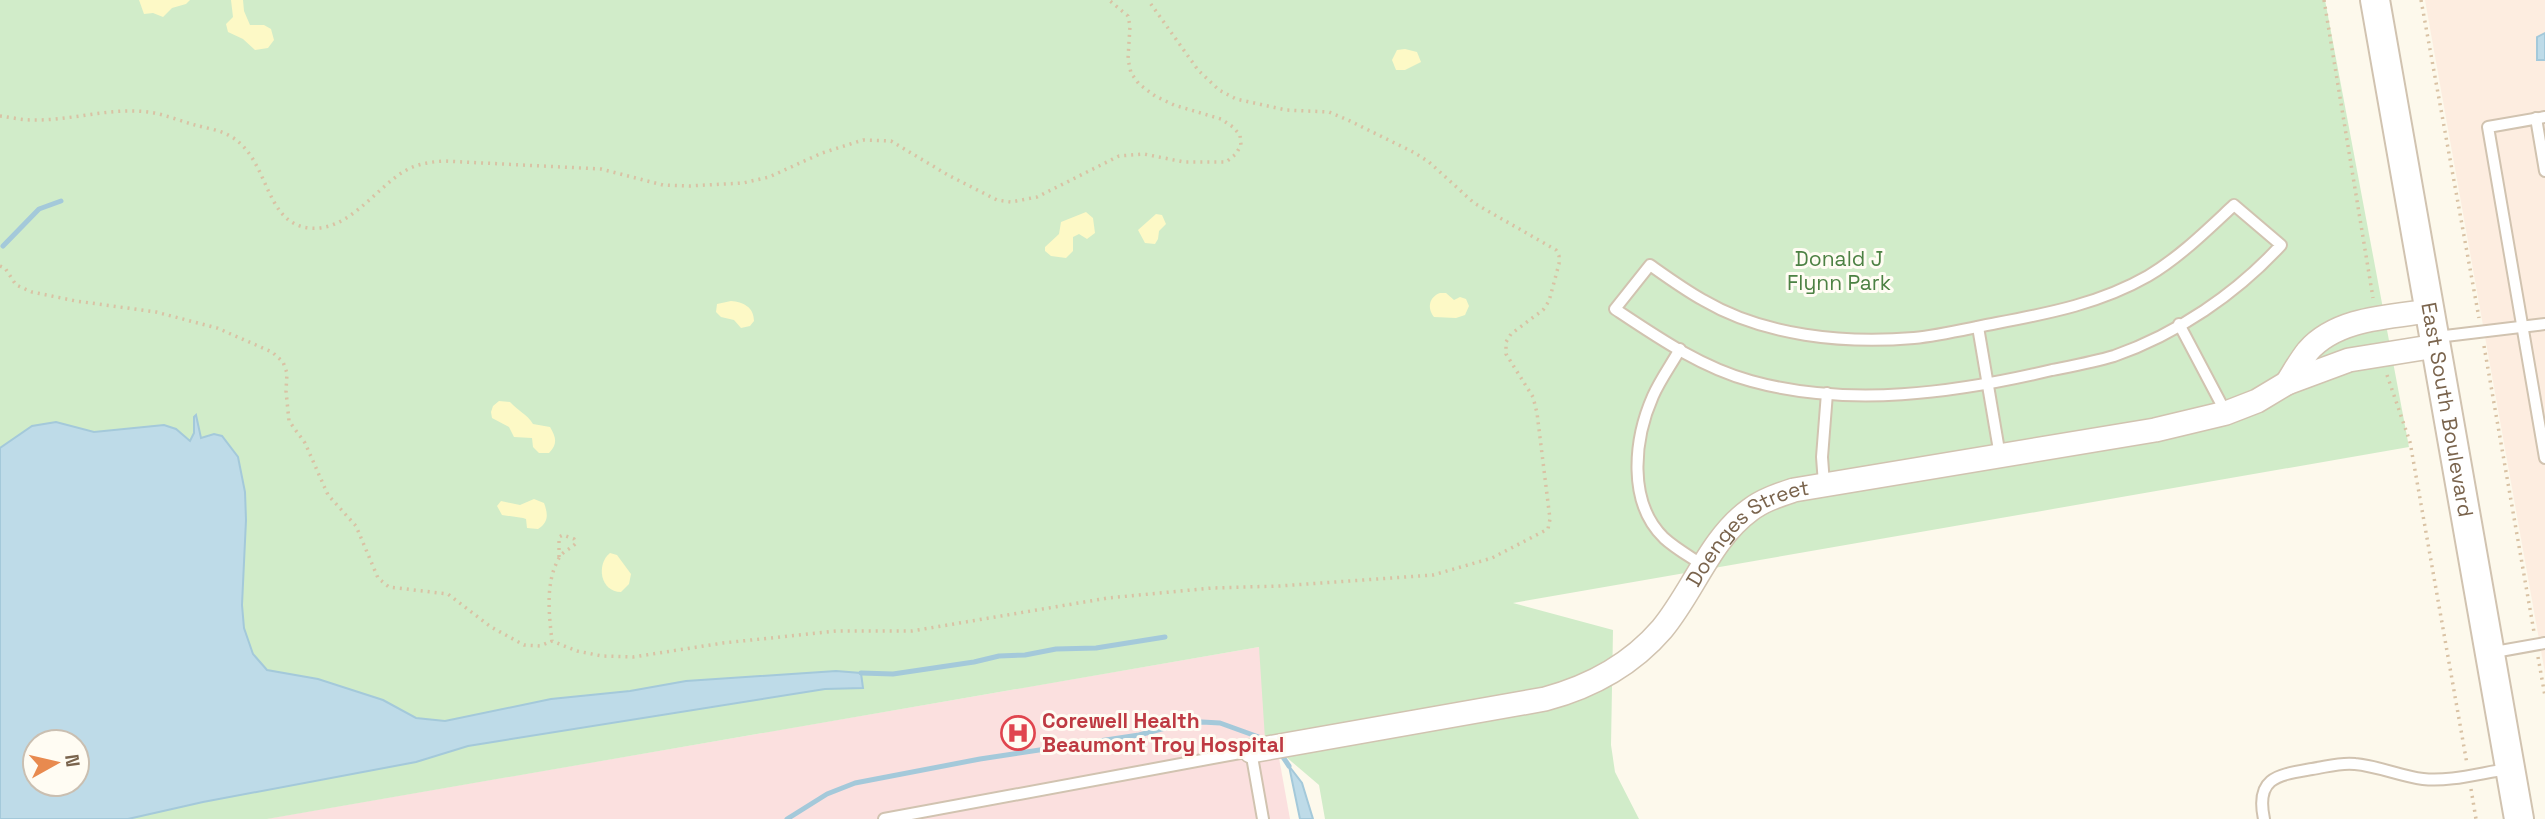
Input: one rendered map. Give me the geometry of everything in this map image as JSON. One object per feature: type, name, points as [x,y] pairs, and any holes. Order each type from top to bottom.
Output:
[{"type":"street","name":"East South Boulevard","points":[[2375,0],[2519,819]]},
{"type":"street","name":"Doenges Street","points":[[2287,383],[2310,350],[2330,334],[2346,326],[2376,319],[2433,332]]},
{"type":"street","name":"Doenges Street","points":[[1251,751],[1545,699],[1575,690],[1606,675],[1647,645],[1674,613],[1734,524],[1751,509],[1794,490],[2155,430],[2226,413],[2257,401],[2287,383],[2349,360],[2380,355],[2433,332]]},
{"type":"lane","points":[[2545,171],[2540,117],[2488,127],[2545,458]]},
{"type":"lane","points":[[2234,205],[2281,245],[2258,270],[2224,298],[2179,324],[2113,356],[1988,383],[1885,395],[1827,393],[1751,381],[1714,368],[1615,309],[1650,265],[1704,301],[1749,321],[1790,332],[1866,340],[1915,338],[2069,309],[2112,295],[2174,258],[2234,205]]},
{"type":"lane","points":[[2179,324],[2226,413]]},
{"type":"lane","points":[[2433,332],[2522,328],[2545,324]]},
{"type":"lane","points":[[1978,327],[2000,456]]},
{"type":"lane","points":[[1680,349],[1653,395],[1640,436],[1637,476],[1646,511],[1663,537],[1704,566]]},
{"type":"lane","points":[[1824,484],[1822,457],[1827,393]]},
{"type":"lane","points":[[2489,653],[2545,643]]},
{"type":"lane","points":[[884,819],[1251,751],[1263,819]]},
{"type":"lane","points":[[2264,819],[2260,800],[2263,791],[2268,782],[2285,774],[2356,764],[2422,779],[2438,779],[2510,768]]},
{"type":"path","points":[[0,116],[32,120],[118,112],[149,112],[228,134],[244,145],[260,168],[276,208],[289,222],[309,228],[338,223],[404,171],[423,163],[444,161],[532,163],[601,169],[663,185],[689,186],[756,180],[769,177],[822,153],[863,140],[891,141],[997,200],[1011,202],[1037,197],[1119,156],[1144,154],[1184,162],[1226,162],[1241,145],[1240,135],[1221,119],[1174,105],[1139,84],[1131,73],[1128,59],[1128,16],[1109,0]]},
{"type":"path","points":[[0,266],[5,268],[16,285],[32,292],[156,312],[217,328],[272,352],[284,362],[289,421],[305,443],[328,495],[356,526],[378,578],[389,587],[448,594],[491,627],[524,645],[540,646],[551,641],[589,654],[633,657],[723,643],[836,632],[912,631],[1108,598],[1212,588],[1304,585],[1433,575],[1492,558],[1548,529],[1550,519],[1537,413],[1533,397],[1506,354],[1506,342],[1511,334],[1543,310],[1549,301],[1559,264],[1556,250],[1474,203],[1429,162],[1415,153],[1348,120],[1329,112],[1286,110],[1236,99],[1219,90],[1198,70],[1148,0]]},
{"type":"path","points":[[2325,0],[2376,319]]},
{"type":"path","points":[[2421,0],[2478,314]]},
{"type":"path","points":[[2484,347],[2534,633]]},
{"type":"path","points":[[2380,355],[2410,442],[2476,819]]},
{"type":"path","points":[[551,641],[549,606],[551,582],[559,557],[559,537],[564,535],[574,539],[576,543],[559,557]]},
{"type":"path","points":[[2538,655],[2545,696]]},
{"type":"shaded area","points":[[2425,0],[2545,0],[2545,673]]},
{"type":"shaded area","name":"Corewell Health Beaumont Troy Hospital","points":[[1259,647],[1290,819],[265,819]]},
{"type":"green space","name":"Donald J Flynn Park","points":[[0,0],[2325,0],[2409,447],[1513,603],[1613,630],[1611,745],[1615,772],[1639,819],[1325,819],[1319,785],[1265,739],[1259,647],[267,819],[0,819]]},
{"type":"sand","points":[[139,0],[190,0],[172,8],[163,17],[153,13],[144,14]]},
{"type":"sand","points":[[231,0],[243,0],[250,25],[264,25],[271,29],[274,40],[268,48],[255,50],[243,39],[228,32],[226,24],[233,17]]},
{"type":"sand","points":[[1397,50],[1417,52],[1421,62],[1405,70],[1396,70],[1392,60]]},
{"type":"sand","points":[[1086,212],[1093,218],[1095,233],[1087,239],[1079,234],[1073,237],[1073,251],[1066,258],[1051,256],[1045,251],[1045,247],[1059,234],[1061,222]]},
{"type":"sand","points":[[1156,214],[1162,215],[1166,224],[1159,231],[1155,244],[1145,243],[1138,230]]},
{"type":"sand","points":[[1446,293],[1454,300],[1460,297],[1466,299],[1469,306],[1465,315],[1456,318],[1434,317],[1430,303],[1433,297]]},
{"type":"sand","points":[[731,301],[744,304],[750,309],[754,321],[750,326],[741,328],[734,320],[721,317],[716,312],[717,304]]},
{"type":"sand","points":[[499,401],[510,402],[533,424],[550,427],[555,440],[549,453],[539,453],[533,447],[532,438],[514,437],[509,427],[492,418],[493,406]]},
{"type":"sand","points":[[534,499],[544,503],[547,518],[538,529],[527,528],[526,519],[502,515],[497,506],[501,501],[520,505]]},
{"type":"sand","points":[[610,553],[617,555],[631,574],[629,584],[621,592],[608,587],[602,577],[603,564]]},
{"type":"water","points":[[2545,33],[2545,60],[2537,60],[2537,37]]},
{"type":"water","points":[[196,415],[201,438],[214,434],[222,436],[238,457],[245,492],[246,520],[242,605],[244,628],[253,654],[267,670],[318,679],[383,700],[416,718],[445,721],[551,699],[630,691],[686,681],[836,671],[861,673],[863,688],[825,689],[468,746],[416,762],[203,802],[128,819],[0,819],[0,448],[32,426],[56,422],[94,432],[164,425],[176,429],[190,441]]},
{"type":"water","points":[[1289,766],[1302,783],[1313,819],[1300,819]]},
{"type":"waterway","points":[[3,246],[39,209],[61,201]]},
{"type":"waterway","points":[[861,673],[893,674],[999,656],[1025,655],[1056,649],[1096,648],[1165,637]]},
{"type":"waterway","points":[[787,819],[827,794],[855,783],[980,759],[1139,735],[1169,727],[1202,722],[1220,723],[1267,740]]},
{"type":"waterway","points":[[1281,754],[1289,766]]},
{"type":"place","name":"Corewell Health Beaumont Troy Hospital","points":[[1018,733]]}]
